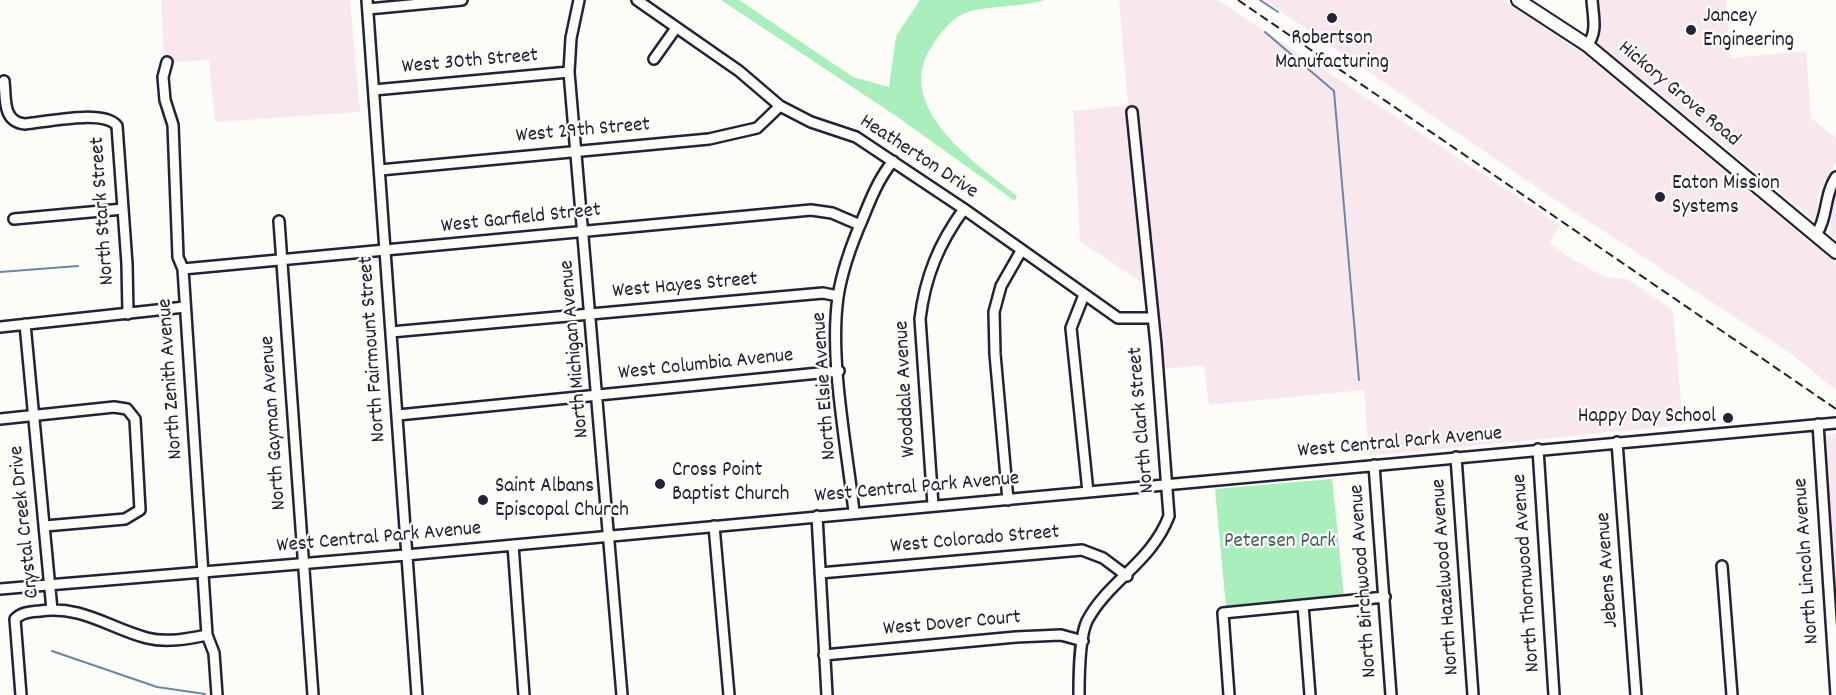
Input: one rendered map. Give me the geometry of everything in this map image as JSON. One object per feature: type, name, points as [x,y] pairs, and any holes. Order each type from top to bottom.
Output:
[{"type":"main road","name":"Hickory Grove Road","points":[[1518,0],[1587,45],[1836,252]]},
{"type":"street","points":[[368,4],[462,0]]},
{"type":"street","name":"North Michigan Avenue","points":[[579,0],[571,38],[569,72],[622,695]]},
{"type":"street","name":"Heatherton Drive","points":[[637,0],[740,71],[780,106],[811,122],[856,137],[964,208],[1118,318],[1151,318]]},
{"type":"street","points":[[1587,45],[1594,32],[1592,0]]},
{"type":"street","name":"North Fairmount Street","points":[[368,4],[417,695]]},
{"type":"street","points":[[654,60],[676,28]]},
{"type":"street","name":"North Zenith Avenue","points":[[167,62],[163,77],[165,100],[173,125],[178,256],[183,269],[207,635],[214,653],[217,695]]},
{"type":"street","name":"West 30th Street","points":[[374,90],[569,72]]},
{"type":"street","name":"North Stark Street","points":[[4,81],[10,118],[25,124],[100,117],[112,120],[117,126],[128,314]]},
{"type":"street","name":"West 29th Street","points":[[380,170],[709,139],[757,128],[780,106]]},
{"type":"street","name":"North Clark Street","points":[[1079,695],[1086,624],[1092,614],[1161,536],[1169,516],[1168,484],[1132,112]]},
{"type":"street","name":"North Elsie Avenue","points":[[854,512],[838,372],[838,296],[860,225],[892,161]]},
{"type":"street","points":[[1816,235],[1823,225],[1828,188],[1836,177]]},
{"type":"street","name":"Wooddale Avenue","points":[[933,505],[920,319],[923,294],[931,264],[950,227],[964,208]]},
{"type":"street","points":[[14,219],[123,209]]},
{"type":"street","name":"West Garfield Street","points":[[183,269],[811,210],[831,213],[860,225]]},
{"type":"street","name":"North Gayman Avenue","points":[[279,221],[312,695]]},
{"type":"street","points":[[1008,500],[995,354],[994,312],[1001,286],[1021,250]]},
{"type":"street","name":"West Hayes Street","points":[[390,332],[824,293],[838,296]]},
{"type":"street","points":[[1084,295],[1071,328],[1088,492]]},
{"type":"street","points":[[0,327],[185,307]]},
{"type":"street","name":"Crystal Creek Drive","points":[[24,324],[52,610]]},
{"type":"street","name":"West Columbia Avenue","points":[[398,415],[838,372]]},
{"type":"street","points":[[0,419],[122,408],[135,419],[142,507],[137,513],[126,519],[45,526]]},
{"type":"street","name":"West Central Park Avenue","points":[[0,589],[406,555],[1836,423]]},
{"type":"street","name":"North Lincoln Avenue","points":[[1818,424],[1836,695]]},
{"type":"street","name":"Jebens Avenue","points":[[1617,442],[1636,695]]},
{"type":"street","name":"North Thornwood Avenue","points":[[1538,449],[1554,695]]},
{"type":"street","name":"North Hazelwood Avenue","points":[[1456,457],[1473,695]]},
{"type":"street","name":"North Birchwood Avenue","points":[[1374,465],[1392,695]]},
{"type":"street","points":[[817,516],[827,695]]},
{"type":"street","points":[[714,526],[729,695]]},
{"type":"street","points":[[513,545],[524,695]]},
{"type":"street","name":"West Colorado Street","points":[[820,573],[1082,550],[1103,558],[1127,576]]},
{"type":"street","points":[[1722,566],[1732,695]]},
{"type":"street","points":[[1229,695],[1223,613],[1385,597]]},
{"type":"street","points":[[1304,605],[1310,695]]},
{"type":"street","points":[[21,695],[15,619],[20,614],[52,610],[88,614],[148,639],[168,640],[207,635]]},
{"type":"street","name":"West Dover Court","points":[[824,655],[1016,637],[1060,636],[1083,641]]},
{"type":"shaded area","points":[[161,0],[350,0],[360,112],[215,122],[209,60],[171,62],[164,56]]},
{"type":"shaded area","points":[[1119,0],[1218,0],[1560,225],[1550,243],[1570,258],[1605,277],[1627,279],[1673,310],[1683,425],[1369,456],[1364,390],[1209,405],[1204,365],[1165,369],[1155,291],[1080,241],[1073,111],[1128,105]]},
{"type":"shaded area","points":[[1264,0],[1503,0],[1584,55],[1836,264],[1836,390],[1793,355],[1542,191]]},
{"type":"shaded area","points":[[1595,0],[1726,0],[1731,58],[1806,51],[1811,118],[1836,138],[1836,163],[1819,191],[1816,221],[1599,45]]},
{"type":"shaded area","points":[[1836,191],[1836,239],[1832,236],[1831,216]]},
{"type":"shaded area","points":[[1836,434],[1836,585],[1826,435]]},
{"type":"green space","points":[[721,0],[739,0],[853,77],[889,87],[896,36],[920,0],[1044,0],[980,9],[963,14],[940,34],[923,66],[922,88],[929,110],[942,130],[960,149],[1017,196],[1015,201],[896,116]]},
{"type":"green space","name":"Petersen Park","points":[[1332,479],[1344,596],[1226,607],[1215,489]]},
{"type":"waterway","points":[[1260,0],[1278,12]]},
{"type":"waterway","points":[[1265,32],[1334,91],[1359,380]]},
{"type":"waterway","points":[[0,272],[78,266]]},
{"type":"waterway","points":[[52,651],[157,687],[205,694]]},
{"type":"railway","points":[[1238,0],[1836,409]]},
{"type":"place","name":"Robertson Manufacturing","points":[[1332,18]]},
{"type":"place","name":"Jancey Engineering","points":[[1691,30]]},
{"type":"place","name":"Eaton Mission Systems","points":[[1660,197]]},
{"type":"place","name":"Happy Day School","points":[[1728,418]]},
{"type":"place","name":"Cross Point Baptist Church","points":[[660,484]]},
{"type":"place","name":"Saint Albans Episcopal Church","points":[[483,500]]}]
